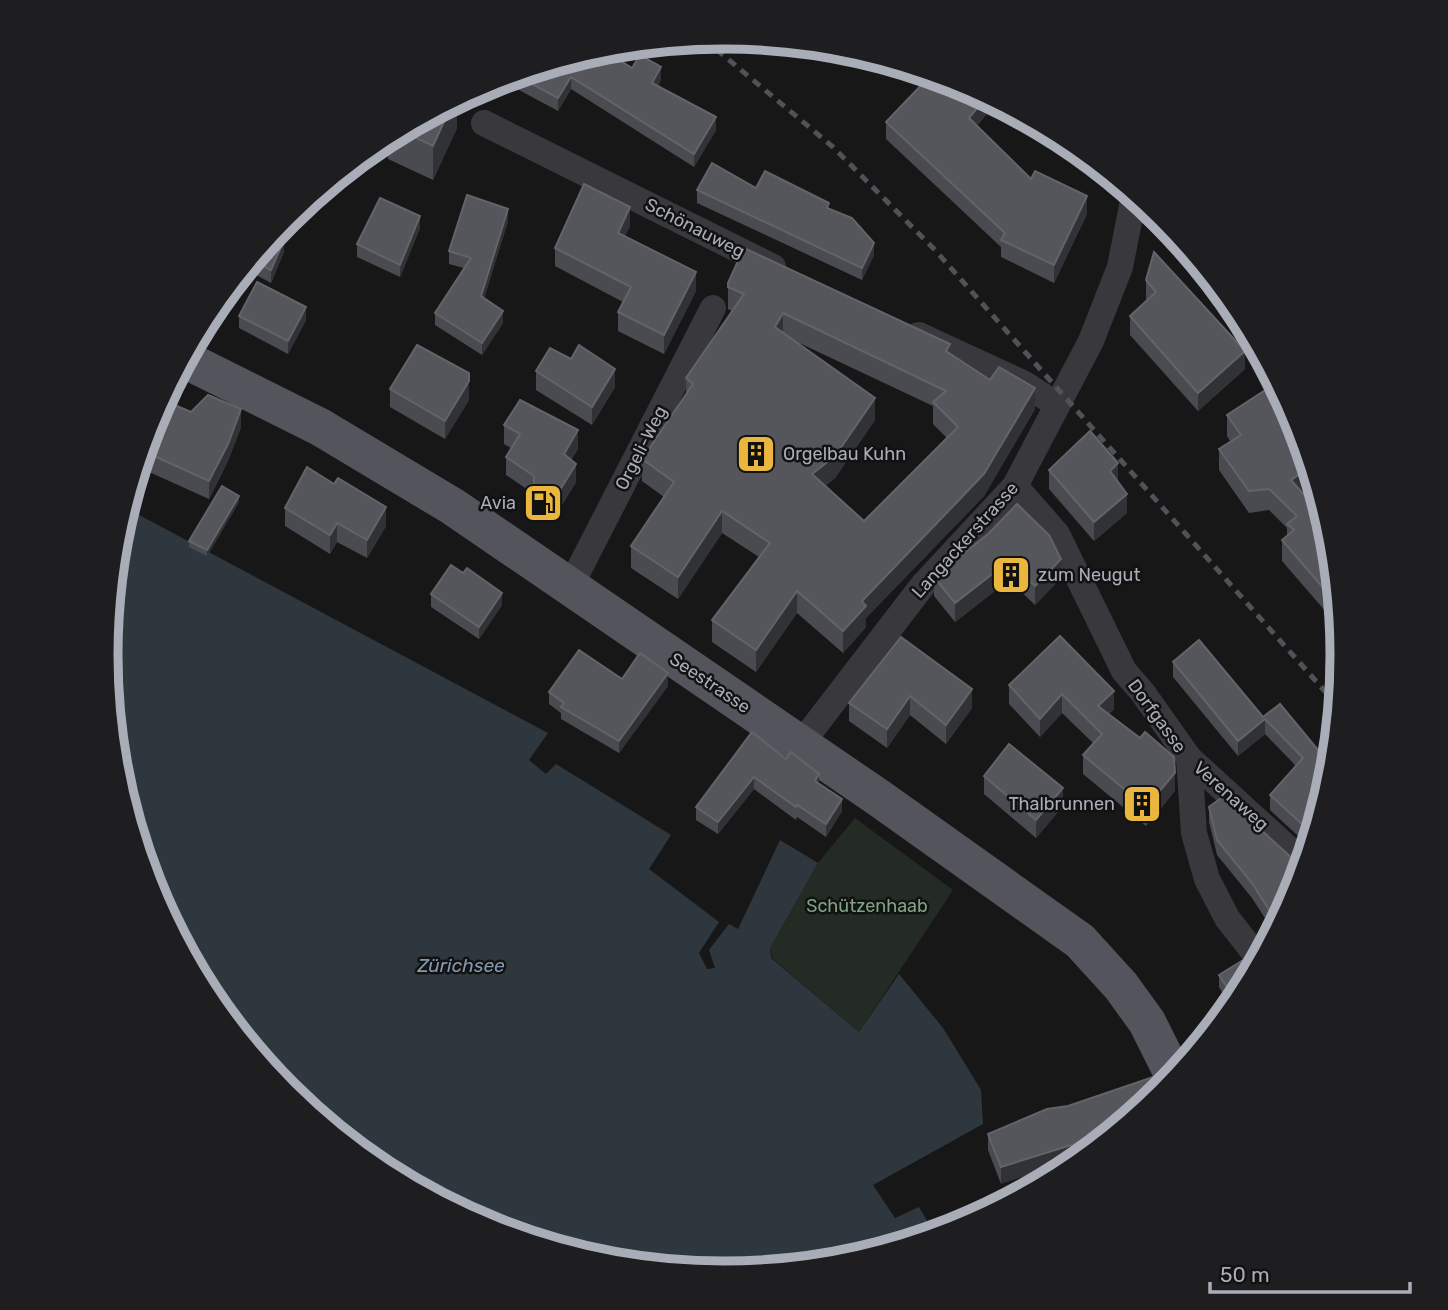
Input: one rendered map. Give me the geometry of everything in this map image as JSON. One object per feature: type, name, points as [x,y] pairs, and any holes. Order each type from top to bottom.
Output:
[{"type":"main road","name":"Seestrasse","points":[[193,363],[320,427],[452,506],[1080,941],[1121,986],[1147,1022],[1169,1067]]},
{"type":"street","name":"Schönauweg","points":[[484,123],[802,280]]},
{"type":"street","name":"Langackerstrasse","points":[[800,745],[923,585],[1015,486],[1091,341],[1120,267],[1132,206]]},
{"type":"street","name":"Orgeli-Weg","points":[[569,587],[713,309]]},
{"type":"street","points":[[901,326],[1025,384],[1058,405]]},
{"type":"street","name":"Dorfgasse","points":[[1015,486],[1057,534],[1124,671],[1189,758],[1194,833],[1207,879],[1227,918],[1253,951]]},
{"type":"street","name":"Verenaweg","points":[[1189,758],[1296,856]]},
{"type":"green space","name":"Schützenhaab","points":[[855,818],[953,890],[859,1032],[772,958],[770,948],[818,863]]},
{"type":"water","name":"Zürichsee","points":[[136,513],[548,733],[529,760],[546,774],[556,764],[671,835],[649,869],[719,922],[699,953],[707,969],[715,968],[709,950],[729,924],[738,929],[780,840],[818,863],[770,948],[771,958],[859,1032],[899,974],[943,1028],[981,1090],[983,1124],[873,1185],[895,1218],[919,1207],[930,1225],[881,1240],[803,1256],[724,1261],[645,1256],[529,1229],[456,1199],[387,1159],[324,1111],[268,1055],[220,992],[180,923],[150,850],[130,773],[119,695],[119,615],[123,576]]},
{"type":"building","points":[[640,55],[661,67],[652,83],[716,117],[694,154],[571,77],[558,98],[527,82],[618,59],[632,68]]},
{"type":"building","points":[[924,83],[979,105],[969,118],[1031,179],[1035,171],[1087,196],[1054,265],[1001,240],[1005,233],[886,122]]},
{"type":"building","points":[[447,116],[433,146],[412,136]]},
{"type":"building","points":[[712,163],[756,188],[765,171],[829,203],[827,208],[852,218],[874,243],[862,268],[697,190]]},
{"type":"building","points":[[584,184],[630,207],[618,233],[696,272],[664,335],[618,312],[631,287],[555,248]]},
{"type":"building","points":[[467,195],[508,209],[481,296],[503,311],[482,343],[435,313],[471,258],[449,251]]},
{"type":"building","points":[[380,198],[420,216],[400,265],[357,244]]},
{"type":"building","points":[[283,239],[284,240],[271,270],[260,264]]},
{"type":"building","points":[[744,248],[950,344],[946,351],[990,380],[999,367],[1035,388],[984,474],[862,601],[866,606],[843,631],[797,591],[756,650],[712,620],[770,543],[722,511],[678,577],[631,546],[674,482],[642,459],[693,384],[686,378],[744,294],[728,287]],"holes":[[[783,313],[946,391],[933,402],[958,427],[864,521],[812,474],[835,456],[875,398],[775,327]]]},
{"type":"building","points":[[1154,252],[1245,351],[1198,393],[1130,316],[1156,292],[1146,280]]},
{"type":"building","points":[[257,282],[306,307],[288,341],[239,316]]},
{"type":"building","points":[[417,345],[469,373],[469,381],[445,421],[390,389]]},
{"type":"building","points":[[579,345],[615,369],[592,407],[536,371],[550,348],[571,359]]},
{"type":"building","points":[[1268,388],[1302,473],[1291,480],[1310,501],[1327,592],[1282,540],[1294,530],[1287,524],[1297,516],[1269,489],[1249,491],[1219,449],[1241,435],[1227,415]]},
{"type":"building","points":[[208,395],[241,409],[228,444],[209,481],[152,455],[172,404],[191,412]]},
{"type":"building","points":[[520,400],[578,430],[564,454],[576,464],[553,501],[534,489],[534,476],[506,457],[520,434],[504,425]]},
{"type":"building","points":[[1090,431],[1118,463],[1110,471],[1127,494],[1094,522],[1049,470]]},
{"type":"building","points":[[307,467],[334,484],[338,478],[386,507],[367,540],[337,523],[330,535],[285,508]]},
{"type":"building","points":[[222,486],[239,496],[207,550],[189,541]]},
{"type":"building","points":[[1017,504],[1049,535],[1061,559],[1035,586],[1009,561],[955,603],[934,577],[988,534]]},
{"type":"building","points":[[451,565],[463,573],[467,568],[502,593],[479,627],[431,594]]},
{"type":"building","points":[[1060,636],[1114,691],[1098,706],[1140,738],[1145,732],[1174,757],[1175,773],[1146,807],[1083,755],[1102,734],[1062,694],[1040,719],[1009,685]]},
{"type":"building","points":[[901,637],[972,689],[946,725],[910,696],[887,729],[849,703]]},
{"type":"building","points":[[1199,640],[1263,717],[1280,704],[1321,754],[1305,827],[1270,795],[1303,758],[1265,719],[1238,741],[1173,662]]},
{"type":"building","points":[[579,650],[622,679],[640,653],[668,673],[619,741],[561,707],[564,703],[549,692]]},
{"type":"building","points":[[752,732],[786,759],[791,752],[819,774],[815,781],[842,799],[826,824],[797,805],[796,807],[754,777],[718,822],[696,807]]},
{"type":"building","points":[[1009,744],[1063,788],[1036,820],[984,776]]},
{"type":"building","points":[[1224,796],[1294,860],[1272,914],[1252,883],[1217,840],[1209,807]]},
{"type":"building","points":[[1248,957],[1249,958],[1229,990],[1219,975]]},
{"type":"building","points":[[1156,1076],[1157,1080],[1153,1084],[1087,1140],[1001,1167],[988,1134],[1047,1109],[1068,1106]]},
{"type":"railway","points":[[716,49],[833,147],[935,250],[1329,696]]},
{"type":"place","name":"Orgelbau Kuhn","points":[[756,454]]},
{"type":"place","name":"Avia","points":[[543,503]]},
{"type":"place","name":"zum Neugut","points":[[1011,575]]},
{"type":"place","name":"Thalbrunnen","points":[[1142,804]]}]
